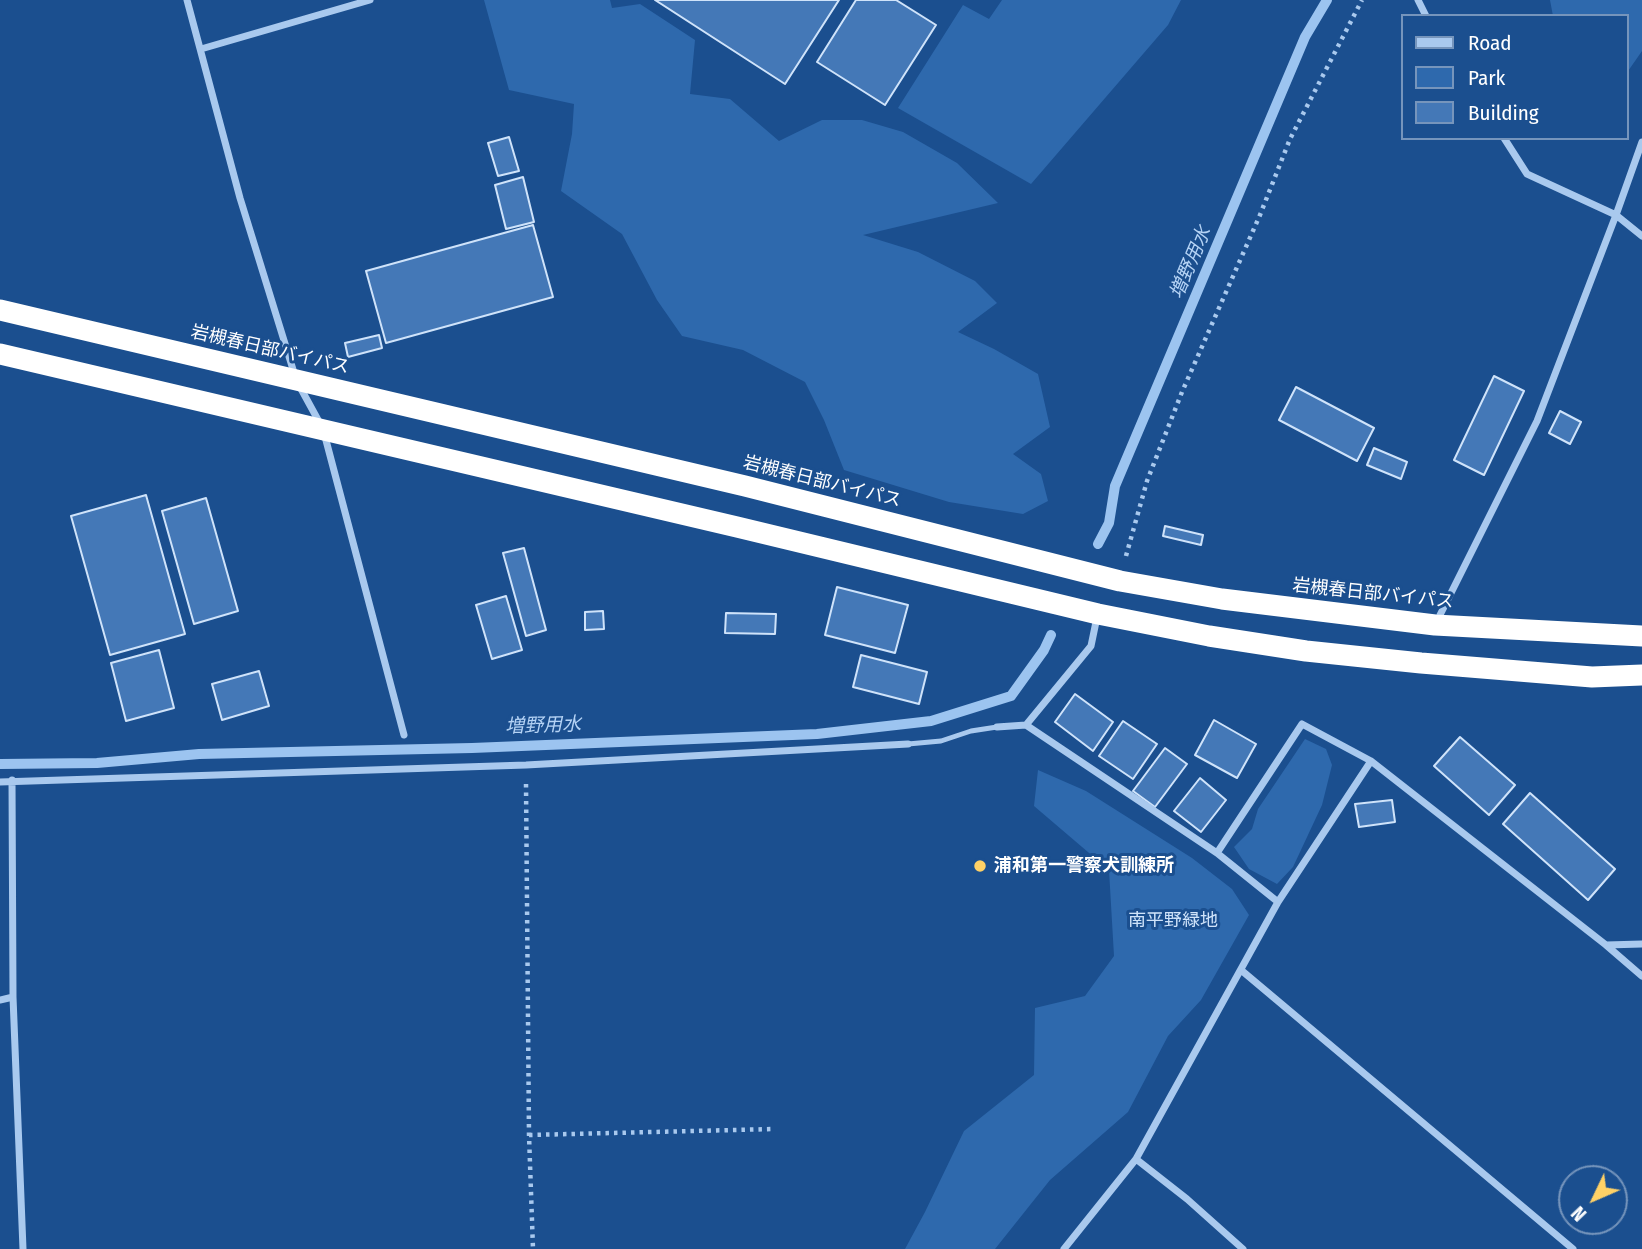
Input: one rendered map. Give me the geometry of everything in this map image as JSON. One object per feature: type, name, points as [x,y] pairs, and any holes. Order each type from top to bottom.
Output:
[{"type":"highway","name":"岩槻春日部バイパス","points":[[0,310],[745,486],[1121,581],[1235,601],[1435,625],[1642,636]]},
{"type":"highway","points":[[0,354],[1098,614],[1209,636],[1306,651],[1421,663],[1592,677],[1642,675]]},
{"type":"street","points":[[187,0],[240,198],[296,379],[323,429],[404,734]]},
{"type":"street","points":[[201,50],[370,0]]},
{"type":"street","points":[[1505,140],[1527,174],[1616,215],[1642,236]]},
{"type":"street","points":[[1435,625],[1537,421],[1642,142]]},
{"type":"street","points":[[1026,725],[1091,646],[1098,614]]},
{"type":"street","points":[[1217,853],[1302,724],[1371,761],[1642,976]]},
{"type":"street","points":[[997,727],[1026,725],[1217,853],[1278,902]]},
{"type":"street","points":[[0,782],[526,765],[908,744]]},
{"type":"street","points":[[1064,1249],[1136,1159],[1278,902],[1371,761]]},
{"type":"street","points":[[12,780],[13,997],[23,1249]]},
{"type":"street","points":[[1606,945],[1642,944]]},
{"type":"street","points":[[1241,970],[1573,1249]]},
{"type":"street","points":[[0,1000],[13,997]]},
{"type":"street","points":[[1136,1159],[1187,1199],[1243,1249]]},
{"type":"lane","points":[[908,744],[941,741],[971,731],[997,727]]},
{"type":"path","points":[[1121,581],[1128,544],[1147,481],[1182,392],[1260,215],[1290,139],[1362,0]]},
{"type":"path","points":[[526,765],[529,1135],[533,1249]]},
{"type":"path","points":[[529,1135],[775,1129]]},
{"type":"green space","points":[[484,0],[610,0],[612,8],[640,4],[695,40],[690,94],[730,99],[779,141],[822,120],[862,120],[903,132],[957,163],[998,203],[863,235],[918,252],[975,281],[997,303],[958,332],[1038,374],[1050,427],[1013,454],[1041,474],[1048,501],[1023,514],[949,502],[844,470],[805,382],[743,350],[682,336],[657,300],[622,234],[561,191],[572,134],[574,104],[509,90]]},
{"type":"green space","points":[[1002,0],[1181,0],[1168,25],[1031,184],[898,108],[963,5],[989,19]]},
{"type":"green space","points":[[1550,0],[1642,0],[1642,51],[1628,71],[1628,14],[1553,14]]},
{"type":"green space","points":[[1305,739],[1326,749],[1332,765],[1322,805],[1293,867],[1277,884],[1249,869],[1234,847],[1252,829],[1258,809]]},
{"type":"green space","name":"南平野緑地","points":[[1038,770],[1086,791],[1192,858],[1232,889],[1249,915],[1201,1000],[1168,1036],[1128,1112],[1050,1180],[995,1249],[905,1249],[964,1131],[1034,1075],[1035,1008],[1085,996],[1114,956],[1109,870],[1034,806]]},
{"type":"building","points":[[655,0],[839,0],[785,84]]},
{"type":"building","points":[[856,0],[896,0],[936,25],[885,105],[817,62]]},
{"type":"building","points":[[509,137],[519,171],[498,176],[488,143]]},
{"type":"building","points":[[523,177],[534,222],[506,229],[495,185]]},
{"type":"building","points":[[533,225],[553,297],[386,343],[366,271]]},
{"type":"building","points":[[379,335],[382,348],[348,357],[345,343]]},
{"type":"building","points":[[1494,376],[1524,391],[1484,475],[1454,460]]},
{"type":"building","points":[[1296,387],[1374,428],[1357,461],[1279,420]]},
{"type":"building","points":[[1560,411],[1581,422],[1570,444],[1549,433]]},
{"type":"building","points":[[1374,448],[1407,462],[1401,479],[1367,465]]},
{"type":"building","points":[[146,495],[185,634],[110,655],[71,516]]},
{"type":"building","points":[[206,498],[238,611],[194,624],[162,511]]},
{"type":"building","points":[[1165,526],[1203,535],[1201,545],[1163,536]]},
{"type":"building","points":[[524,548],[546,630],[526,636],[503,553]]},
{"type":"building","points":[[837,587],[908,605],[895,653],[825,635]]},
{"type":"building","points":[[506,596],[522,650],[492,659],[476,605]]},
{"type":"building","points":[[603,611],[604,629],[585,630],[585,612]]},
{"type":"building","points":[[726,613],[776,614],[775,634],[725,633]]},
{"type":"building","points":[[159,650],[174,708],[126,721],[111,663]]},
{"type":"building","points":[[861,655],[927,672],[919,704],[853,687]]},
{"type":"building","points":[[259,671],[269,706],[222,720],[212,684]]},
{"type":"building","points":[[1075,694],[1113,722],[1093,751],[1055,722]]},
{"type":"building","points":[[1214,720],[1256,744],[1237,778],[1195,755]]},
{"type":"building","points":[[1123,721],[1157,744],[1133,779],[1099,756]]},
{"type":"building","points":[[1460,737],[1515,785],[1489,815],[1434,766]]},
{"type":"building","points":[[1165,748],[1187,764],[1155,807],[1133,791]]},
{"type":"building","points":[[1200,778],[1226,800],[1201,832],[1174,811]]},
{"type":"building","points":[[1530,793],[1615,869],[1588,900],[1503,824]]},
{"type":"building","points":[[1392,800],[1395,822],[1359,827],[1355,804]]},
{"type":"waterway","name":"増野用水","points":[[1098,544],[1109,523],[1115,486],[1305,37],[1327,0]]},
{"type":"waterway","name":"増野用水","points":[[0,764],[97,763],[199,754],[472,748],[817,734],[931,721],[1011,696],[1044,650],[1051,635]]},
{"type":"place","name":"浦和第一警察犬訓練所","points":[[980,866]]}]
